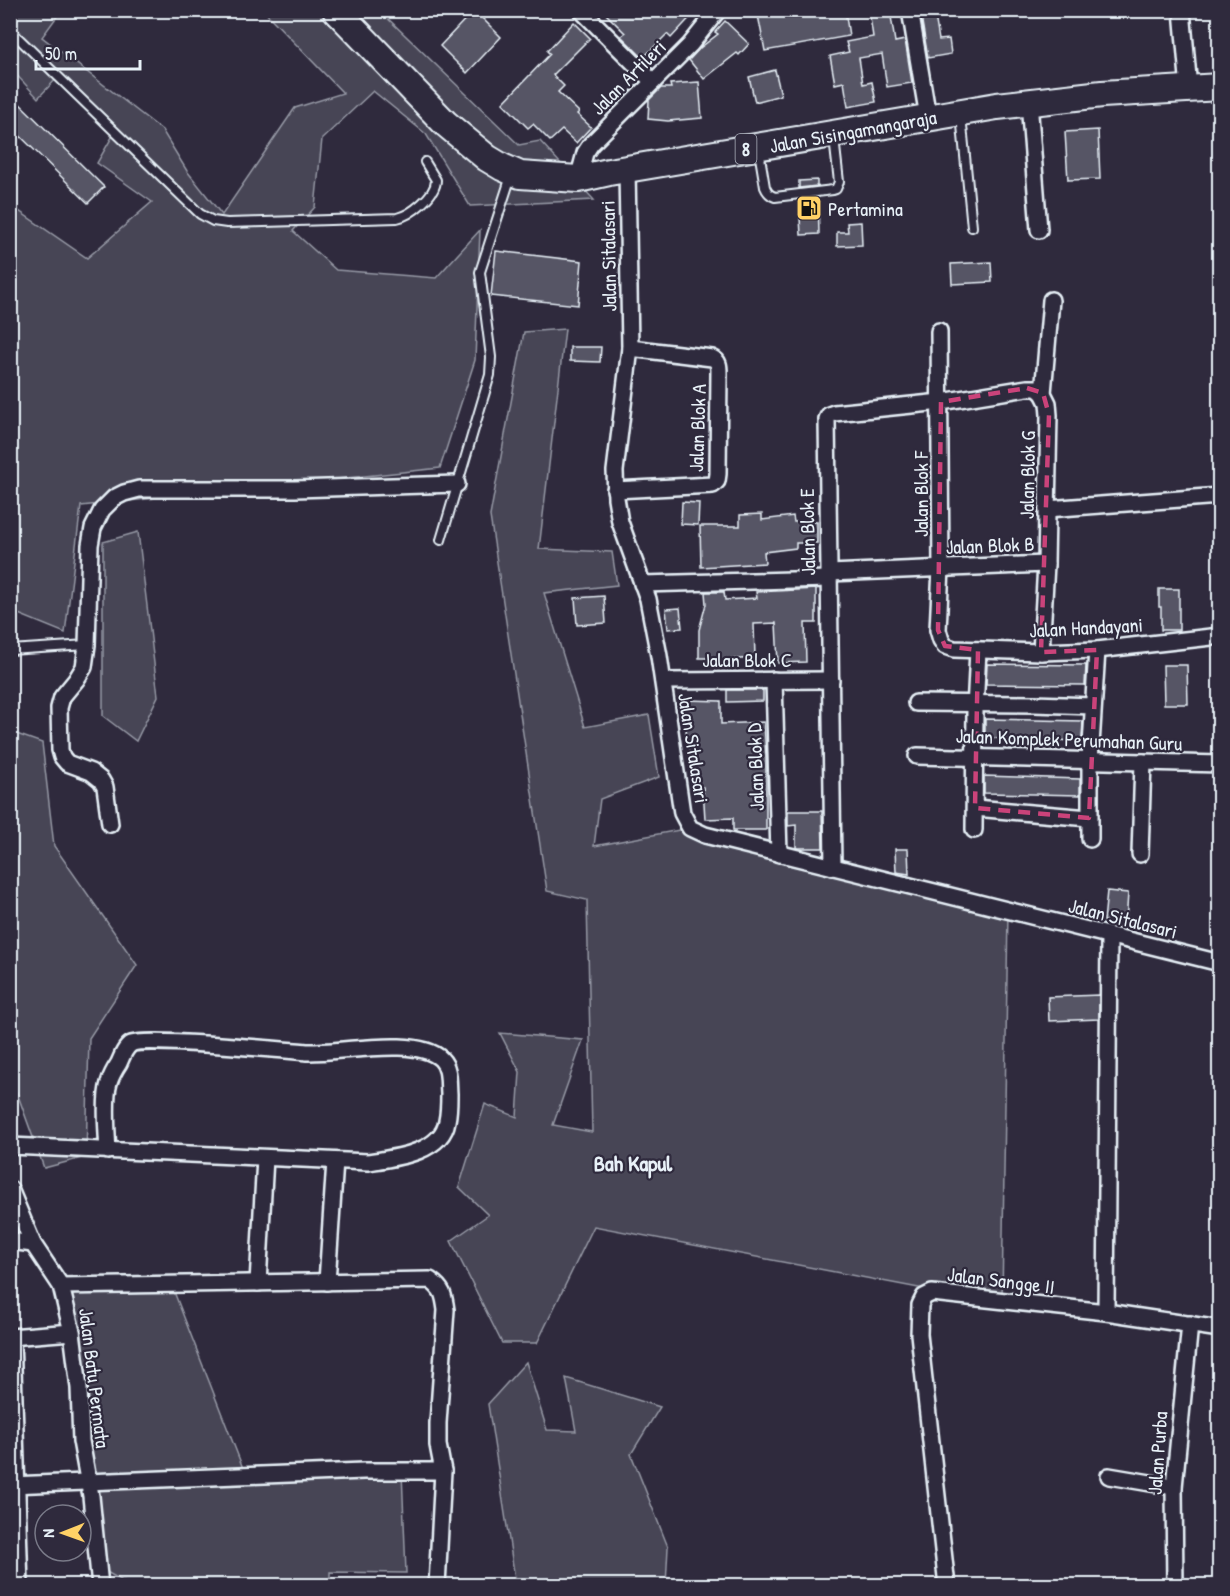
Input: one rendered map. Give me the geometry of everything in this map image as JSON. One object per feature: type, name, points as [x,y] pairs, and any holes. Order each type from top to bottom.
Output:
[{"type":"highway","name":"Jalan Sisingamangaraja","points":[[336,10],[445,123],[487,158],[520,175],[578,179],[928,117],[1029,102],[1102,94],[1220,87]]},
{"type":"street","points":[[581,10],[653,82]]},
{"type":"street","name":"Jalan Artileri","points":[[578,179],[585,153],[591,144],[690,45],[718,10]]},
{"type":"street","points":[[910,10],[928,117]]},
{"type":"street","points":[[1182,10],[1189,89]]},
{"type":"street","points":[[1029,102],[1039,230]]},
{"type":"street","name":"Jalan Sitalasari","points":[[627,169],[630,348],[615,471],[615,490],[620,522],[648,599],[663,681],[682,813],[690,828],[705,835],[779,854],[1220,963]]},
{"type":"street","name":"Jalan Blok G","points":[[1041,652],[1046,564],[1049,415],[1048,403],[1043,393],[1052,300]]},
{"type":"street","name":"Jalan Blok F","points":[[939,331],[941,568],[938,630],[945,646],[954,649]]},
{"type":"street","name":"Jalan Blok A","points":[[615,490],[713,485],[717,481],[718,474],[719,364],[716,360],[706,357],[630,348]]},
{"type":"street","name":"Jalan Blok E","points":[[833,867],[826,419],[834,413],[940,402],[1027,388],[1037,388],[1043,393]]},
{"type":"street","points":[[110,824],[105,787],[101,780],[91,772],[66,763],[62,757],[59,708],[62,697],[84,667],[87,645],[90,546],[93,528],[102,510],[114,498],[139,489],[295,489],[458,484]]},
{"type":"street","points":[[1047,509],[1220,496]]},
{"type":"street","name":"Jalan Blok B","points":[[642,584],[1046,564]]},
{"type":"street","name":"Jalan Handayani","points":[[954,649],[1041,652],[1097,650],[1220,636]]},
{"type":"street","points":[[974,830],[978,650]]},
{"type":"street","points":[[1089,839],[1090,761],[1097,650]]},
{"type":"street","name":"Jalan Blok D","points":[[774,680],[779,854]]},
{"type":"street","name":"Jalan Blok C","points":[[663,681],[831,680]]},
{"type":"street","points":[[916,703],[1093,706]]},
{"type":"street","name":"Jalan Komplek Perumahan Guru","points":[[917,756],[1220,764]]},
{"type":"street","points":[[1140,854],[1143,762]]},
{"type":"street","points":[[975,808],[1089,818]]},
{"type":"street","points":[[1106,1312],[1109,936]]},
{"type":"street","points":[[10,1146],[108,1151],[335,1161],[368,1162],[398,1158],[416,1153],[441,1135],[447,1123],[449,1095],[447,1069],[441,1059],[428,1051],[411,1048],[382,1047],[313,1052],[135,1042],[130,1044],[124,1053],[108,1084],[108,1151]]},
{"type":"street","points":[[258,1283],[265,1158]]},
{"type":"street","points":[[327,1282],[335,1161]]},
{"type":"street","name":"Jalan Batu Permata","points":[[10,1189],[33,1244],[61,1286],[72,1332],[79,1388],[81,1441],[100,1586]]},
{"type":"street","points":[[10,1241],[33,1244]]},
{"type":"street","points":[[61,1286],[430,1280],[439,1287],[444,1296],[446,1310],[438,1423],[438,1445],[443,1471],[437,1586]]},
{"type":"street","name":"Jalan Sangge II","points":[[947,1586],[921,1361],[919,1317],[920,1305],[924,1297],[932,1293],[1106,1312],[1220,1329]]},
{"type":"street","name":"Jalan Purba","points":[[1175,1586],[1174,1487],[1190,1324]]},
{"type":"street","points":[[20,1586],[15,1545],[11,1337],[72,1332]]},
{"type":"street","points":[[14,1485],[364,1471],[443,1471]]},
{"type":"street","points":[[1109,1476],[1174,1487]]},
{"type":"lane","points":[[10,30],[200,214],[213,221],[227,224],[397,218],[407,214],[434,189],[436,180],[425,162]]},
{"type":"lane","points":[[960,112],[972,227]]},
{"type":"lane","points":[[758,147],[766,192],[770,195],[775,197],[833,190],[839,182],[833,134]]},
{"type":"lane","points":[[441,540],[490,375],[491,357],[480,279],[481,265],[512,172]]},
{"type":"lane","points":[[10,650],[87,645]]},
{"type":"highlighted area","points":[[1027,388],[1043,393],[1049,415],[1041,652],[1097,650],[1089,818],[975,808],[978,650],[945,646],[938,630],[941,402]]},
{"type":"shaded area","points":[[11,10],[61,11],[42,37],[162,130],[187,171],[222,215],[295,108],[343,93],[263,10],[380,11],[519,145],[540,141],[594,200],[470,206],[426,134],[373,91],[322,139],[315,207],[293,231],[336,270],[436,278],[480,230],[475,360],[440,468],[81,506],[65,633],[11,611],[10,205],[87,258],[152,202],[97,163],[115,132],[58,77],[38,98],[11,69]]},
{"type":"shaded area","points":[[565,329],[539,549],[612,552],[617,585],[544,593],[585,727],[649,715],[659,777],[600,799],[594,846],[690,828],[1008,911],[1002,1300],[945,1293],[594,1226],[537,1343],[502,1343],[451,1241],[488,1215],[459,1187],[485,1104],[517,1117],[520,1072],[500,1033],[583,1040],[553,1125],[592,1132],[587,900],[547,891],[490,516],[524,332]]},
{"type":"shaded area","points":[[138,532],[158,696],[136,741],[103,716],[103,542]]},
{"type":"shaded area","points":[[11,732],[42,743],[54,846],[137,965],[89,1038],[86,1157],[44,1168],[11,1076]]},
{"type":"shaded area","points":[[171,1284],[246,1476],[402,1472],[406,1573],[330,1572],[330,1586],[131,1586],[98,1567],[93,1529],[93,1503],[90,1503],[61,1286]]},
{"type":"shaded area","points":[[526,1362],[547,1430],[576,1431],[566,1378],[660,1407],[631,1454],[668,1547],[666,1585],[516,1585],[488,1404]]},
{"type":"building","points":[[474,10],[501,37],[467,73],[440,46]]},
{"type":"building","points":[[602,10],[697,10],[671,38],[667,34],[643,58],[621,36],[625,33]]},
{"type":"building","points":[[757,10],[845,10],[849,36],[765,51]]},
{"type":"building","points":[[869,10],[890,10],[895,42],[905,40],[912,83],[887,87],[882,54],[859,58],[863,84],[872,82],[876,102],[848,107],[844,82],[835,84],[830,56],[849,52],[846,42],[873,37]]},
{"type":"building","points":[[920,10],[934,10],[939,40],[949,39],[951,54],[928,58]]},
{"type":"building","points":[[725,21],[749,44],[739,55],[737,53],[704,79],[689,60],[718,34],[715,32]]},
{"type":"building","points":[[574,22],[590,38],[553,75],[564,86],[558,92],[591,127],[576,143],[562,130],[550,141],[533,124],[528,128],[503,103],[550,54],[547,51]]},
{"type":"building","points":[[775,70],[781,95],[755,102],[749,77]]},
{"type":"building","points":[[699,82],[702,118],[668,121],[648,119],[649,100],[661,88],[671,88],[670,84]]},
{"type":"building","points":[[10,94],[104,187],[88,203],[10,126]]},
{"type":"building","points":[[1098,130],[1100,179],[1068,180],[1065,132]]},
{"type":"building","points":[[817,180],[817,186],[799,188],[799,181]]},
{"type":"building","name":"Pertamina","points":[[818,198],[819,234],[801,235],[799,200]]},
{"type":"building","points":[[861,222],[862,245],[837,246],[837,232],[848,232],[847,223]]},
{"type":"building","points":[[496,251],[582,261],[578,305],[491,296]]},
{"type":"building","points":[[991,262],[992,282],[952,284],[951,264]]},
{"type":"building","points":[[570,347],[601,347],[600,362],[570,361]]},
{"type":"building","points":[[682,502],[699,503],[698,525],[681,524]]},
{"type":"building","points":[[762,514],[762,520],[793,516],[794,522],[817,522],[817,543],[796,543],[796,548],[764,552],[765,563],[701,567],[700,526],[740,526],[740,515]]},
{"type":"building","points":[[816,589],[816,623],[805,623],[806,662],[778,663],[776,623],[754,624],[755,658],[725,660],[725,664],[711,665],[711,658],[699,658],[699,630],[706,604],[705,592],[724,592],[725,600],[757,598],[756,592]]},
{"type":"building","points":[[1159,589],[1179,589],[1179,630],[1161,630]]},
{"type":"building","points":[[604,596],[606,623],[577,625],[575,598]]},
{"type":"building","points":[[680,608],[682,628],[668,629],[666,609]]},
{"type":"building","points":[[987,664],[1086,665],[1085,685],[986,684]]},
{"type":"building","points":[[1163,665],[1187,665],[1188,704],[1164,704]]},
{"type":"building","points":[[727,690],[763,690],[763,701],[727,702]]},
{"type":"building","points":[[687,700],[721,701],[721,724],[764,722],[766,830],[733,830],[733,818],[705,819],[703,787],[693,787],[690,740],[686,740]]},
{"type":"building","points":[[985,719],[1083,721],[1082,741],[985,738]]},
{"type":"building","points":[[984,776],[1080,779],[1080,795],[984,793]]},
{"type":"building","points":[[788,811],[822,811],[823,848],[796,848],[796,825],[788,826]]},
{"type":"building","points":[[895,849],[908,849],[909,874],[896,872]]},
{"type":"building","points":[[1107,891],[1128,893],[1126,923],[1104,921]]},
{"type":"building","points":[[1099,995],[1099,1019],[1049,1021],[1048,997]]},
{"type":"place","name":"Pertamina","points":[[809,208]]},
{"type":"district","name":"Bah Kapul","points":[[633,1163]]}]
